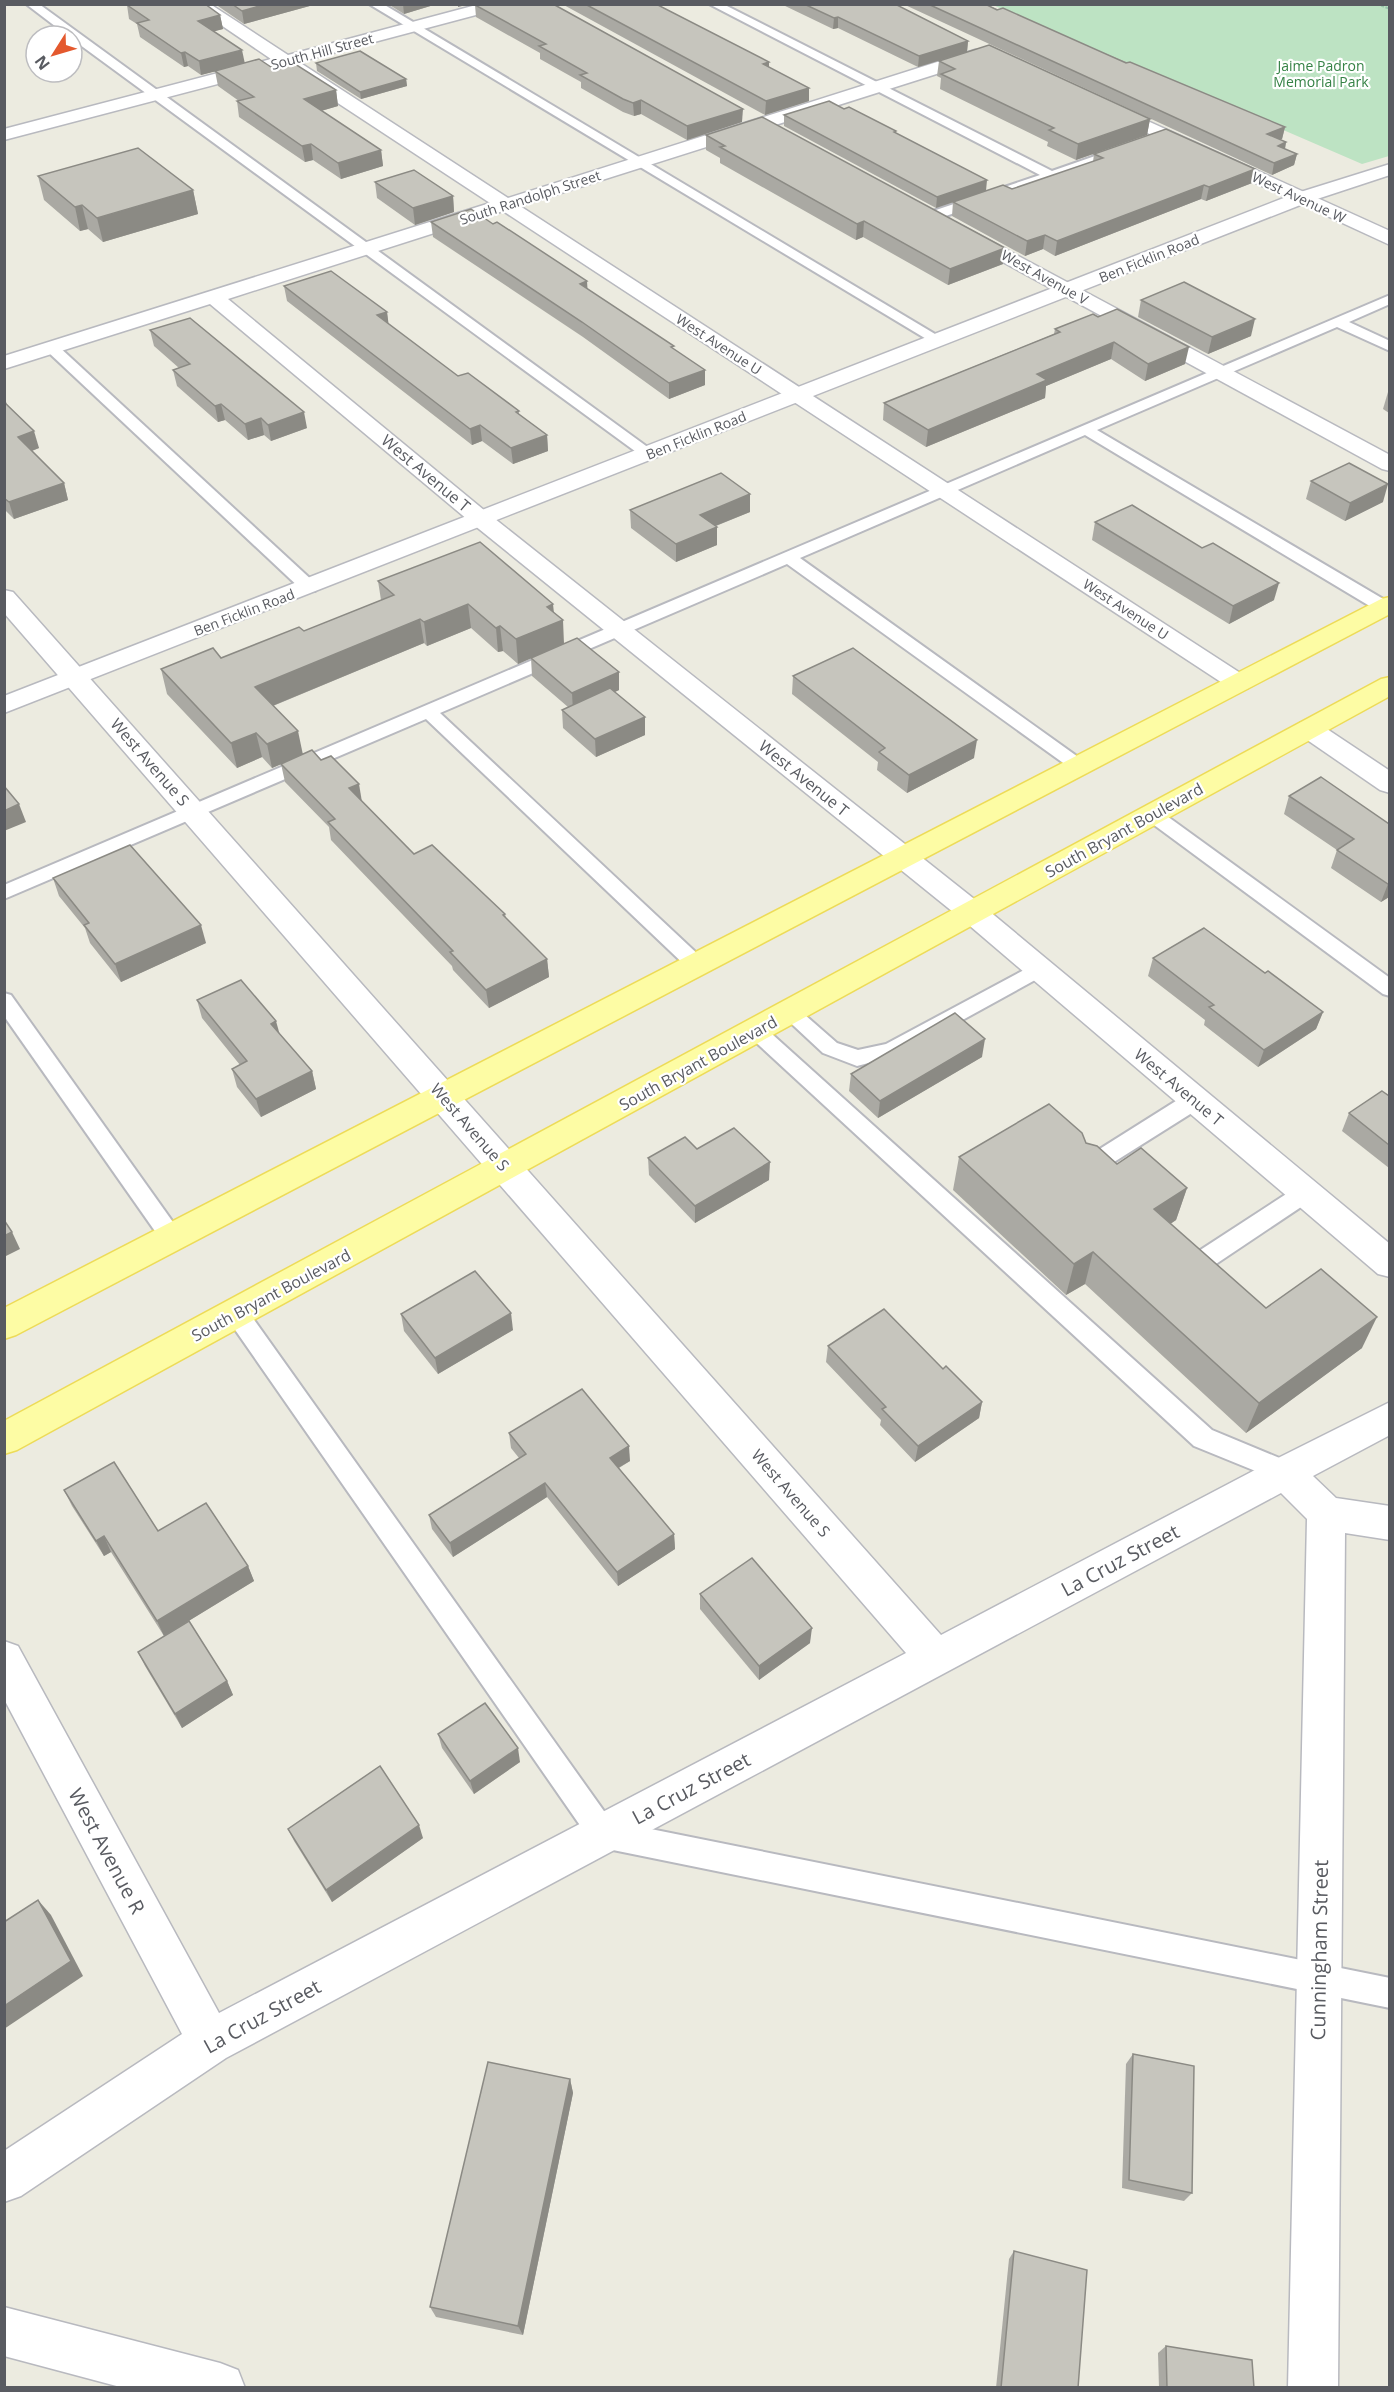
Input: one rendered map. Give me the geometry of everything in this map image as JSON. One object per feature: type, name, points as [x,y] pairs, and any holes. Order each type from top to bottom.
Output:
[{"type":"main road","points":[[4,1325],[1387,605]]},
{"type":"main road","name":"South Bryant Boulevard","points":[[4,1439],[506,1168],[1389,685]]},
{"type":"street","name":"West Avenue U","points":[[198,4],[1239,682]]},
{"type":"street","name":"South Hill Street","points":[[7,132],[500,4]]},
{"type":"street","name":"South Randolph Street","points":[[4,363],[877,87],[992,55],[966,43]]},
{"type":"street","name":"West Avenue W","points":[[1092,101],[1389,239]]},
{"type":"street","points":[[741,112],[782,134]]},
{"type":"street","name":"Ben Ficklin Road","points":[[4,705],[482,520],[1300,198],[1389,169]]},
{"type":"street","name":"West Avenue V","points":[[912,205],[1389,464]]},
{"type":"street","name":"West Avenue T","points":[[214,297],[482,520],[973,913],[1389,1264]]},
{"type":"street","name":"West Avenue S","points":[[4,597],[936,1658]]},
{"type":"street","points":[[1309,729],[1389,784]]},
{"type":"street","name":"La Cruz Street","points":[[4,2179],[210,2042],[1389,1417]]},
{"type":"street","points":[[1285,1472],[1326,1513],[1389,1523]]},
{"type":"street","name":"Cunningham Street","points":[[1313,2388],[1326,1513]]},
{"type":"street","name":"West Avenue R","points":[[4,1659],[210,2042]]},
{"type":"street","points":[[4,2331],[220,2388]]},
{"type":"lane","points":[[31,4],[648,454]]},
{"type":"lane","points":[[374,4],[938,340]]},
{"type":"lane","points":[[714,4],[1050,175]]},
{"type":"lane","points":[[932,216],[1166,135]]},
{"type":"lane","points":[[4,892],[1389,299]]},
{"type":"lane","points":[[1337,321],[1389,347]]},
{"type":"lane","points":[[52,348],[309,587]]},
{"type":"lane","points":[[1085,429],[1387,605]]},
{"type":"lane","points":[[788,557],[1079,766]]},
{"type":"lane","points":[[428,711],[697,965]]},
{"type":"lane","points":[[1153,815],[1389,989]]},
{"type":"lane","points":[[790,1013],[830,1048],[857,1058],[892,1050],[1039,969]]},
{"type":"lane","points":[[4,1000],[172,1238]]},
{"type":"lane","points":[[756,1031],[1203,1438],[1285,1472]]},
{"type":"lane","points":[[1087,1168],[1194,1100]]},
{"type":"lane","points":[[1193,1267],[1305,1193]]},
{"type":"lane","points":[[237,1314],[603,1834],[1389,1993]]},
{"type":"path","points":[[1377,4],[1389,9]]},
{"type":"green space","name":"Jaime Padron Memorial Park","points":[[993,5],[1389,5],[1389,156],[1362,164]]},
{"type":"building","points":[[128,4],[205,4],[220,15],[198,21],[242,50],[199,61],[185,52],[181,53],[137,23],[149,20]]},
{"type":"building","points":[[232,4],[266,4],[242,11]]},
{"type":"building","points":[[553,4],[743,109],[687,126],[641,100],[633,103],[623,99],[580,75],[587,73],[539,46],[546,44],[475,5]]},
{"type":"building","points":[[585,4],[656,4],[769,62],[763,64],[809,88],[766,101]]},
{"type":"building","points":[[804,4],[895,4],[968,41],[919,56],[838,17],[834,18]]},
{"type":"building","points":[[928,4],[985,4],[997,10],[1003,8],[1126,63],[1130,62],[1285,127],[1267,134],[1286,142],[1278,146],[1297,154],[1274,163]]},
{"type":"building","points":[[989,45],[1150,119],[1078,144],[1049,130],[1054,128],[941,74],[955,69],[939,61]]},
{"type":"building","points":[[360,51],[406,79],[360,92],[316,63]]},
{"type":"building","points":[[259,59],[271,67],[292,62],[336,90],[304,99],[381,150],[338,163],[311,144],[302,146],[237,101],[254,97],[215,71]]},
{"type":"building","points":[[829,101],[844,109],[849,107],[987,180],[937,197],[784,115]]},
{"type":"building","points":[[762,117],[1005,248],[950,269],[864,221],[857,224],[720,147],[725,146],[706,135]]},
{"type":"building","points":[[1166,129],[1255,169],[1209,187],[1204,185],[1057,241],[1045,235],[1027,241],[953,202],[1003,185],[1012,189],[1103,158],[1094,154]]},
{"type":"building","points":[[138,148],[193,190],[97,218],[82,205],[75,207],[38,176]]},
{"type":"building","points":[[414,170],[453,196],[413,208],[375,182]]},
{"type":"building","points":[[471,209],[493,224],[497,222],[587,281],[580,284],[674,346],[671,347],[705,370],[669,383],[431,222]]},
{"type":"building","points":[[331,271],[387,312],[377,315],[458,376],[468,373],[547,435],[511,448],[480,425],[470,429],[284,286]]},
{"type":"building","points":[[1184,282],[1255,319],[1212,337],[1141,300]]},
{"type":"building","points":[[1117,309],[1189,347],[1148,364],[1114,342],[1037,374],[1047,380],[928,430],[884,403],[1060,332],[1055,329],[1093,314],[1098,317]]},
{"type":"building","points":[[190,318],[304,412],[268,425],[261,418],[245,424],[221,404],[215,406],[173,370],[190,364],[150,330]]},
{"type":"building","points":[[4,402],[34,431],[18,437],[64,483],[9,502],[4,498]]},
{"type":"building","points":[[1349,463],[1388,484],[1350,503],[1311,481]]},
{"type":"building","points":[[721,473],[750,494],[700,515],[717,527],[676,544],[630,510]]},
{"type":"building","points":[[1132,505],[1202,548],[1213,543],[1279,583],[1233,606],[1095,522]]},
{"type":"building","points":[[480,542],[553,604],[547,607],[563,620],[516,639],[500,626],[496,628],[468,604],[424,622],[420,619],[255,687],[298,731],[267,744],[256,733],[231,743],[161,669],[213,648],[221,658],[299,627],[304,631],[394,595],[378,581]]},
{"type":"building","points":[[577,638],[619,672],[572,693],[531,658]]},
{"type":"building","points":[[853,648],[977,740],[909,775],[879,752],[885,748],[793,676]]},
{"type":"building","points":[[610,688],[645,717],[595,739],[562,710]]},
{"type":"building","points":[[312,750],[321,760],[331,756],[359,784],[349,788],[414,854],[432,845],[505,914],[503,915],[547,959],[486,990],[450,952],[453,951],[328,822],[335,819],[281,764]]},
{"type":"building","points":[[1321,777],[1389,824],[1388,884],[1337,850],[1354,839],[1289,796]]},
{"type":"building","points":[[4,786],[19,804],[4,811]]},
{"type":"building","points":[[130,845],[201,925],[115,964],[84,925],[89,923],[53,878]]},
{"type":"building","points":[[1204,928],[1323,1012],[1264,1050],[1209,1007],[1214,1005],[1153,958]]},
{"type":"building","points":[[241,980],[276,1021],[271,1024],[312,1071],[256,1099],[232,1069],[247,1061],[197,1000]]},
{"type":"building","points":[[955,1013],[985,1039],[880,1101],[851,1074]]},
{"type":"building","points":[[1382,1091],[1389,1096],[1389,1145],[1349,1113]]},
{"type":"building","points":[[1049,1104],[1082,1133],[1086,1143],[1097,1146],[1117,1164],[1141,1148],[1187,1188],[1154,1209],[1266,1308],[1321,1269],[1377,1317],[1259,1403],[1093,1252],[1074,1264],[959,1157]]},
{"type":"building","points":[[734,1128],[770,1162],[695,1206],[648,1158],[685,1137],[697,1149]]},
{"type":"building","points":[[4,1220],[12,1232],[4,1236]]},
{"type":"building","points":[[475,1271],[511,1313],[435,1358],[401,1314]]},
{"type":"building","points":[[884,1309],[943,1369],[946,1366],[982,1402],[918,1446],[882,1409],[886,1407],[828,1346]]},
{"type":"building","points":[[582,1389],[629,1446],[610,1458],[674,1534],[617,1572],[545,1483],[450,1543],[429,1515],[526,1454],[509,1433]]},
{"type":"building","points":[[114,1462],[158,1531],[206,1503],[248,1566],[157,1621],[104,1536],[96,1541],[64,1490]]},
{"type":"building","points":[[752,1558],[812,1628],[759,1666],[700,1594]]},
{"type":"building","points":[[189,1621],[227,1681],[175,1714],[138,1652]]},
{"type":"building","points":[[485,1703],[518,1748],[470,1781],[438,1734]]},
{"type":"building","points":[[380,1766],[419,1825],[326,1890],[288,1829]]},
{"type":"building","points":[[38,1900],[71,1961],[4,2006],[4,1922]]},
{"type":"building","points":[[1133,2054],[1194,2066],[1192,2193],[1129,2180]]},
{"type":"building","points":[[488,2062],[570,2079],[518,2326],[430,2307]]},
{"type":"building","points":[[1014,2251],[1087,2270],[1078,2388],[1001,2388]]},
{"type":"building","points":[[1166,2346],[1252,2360],[1254,2388],[1167,2388]]}]
